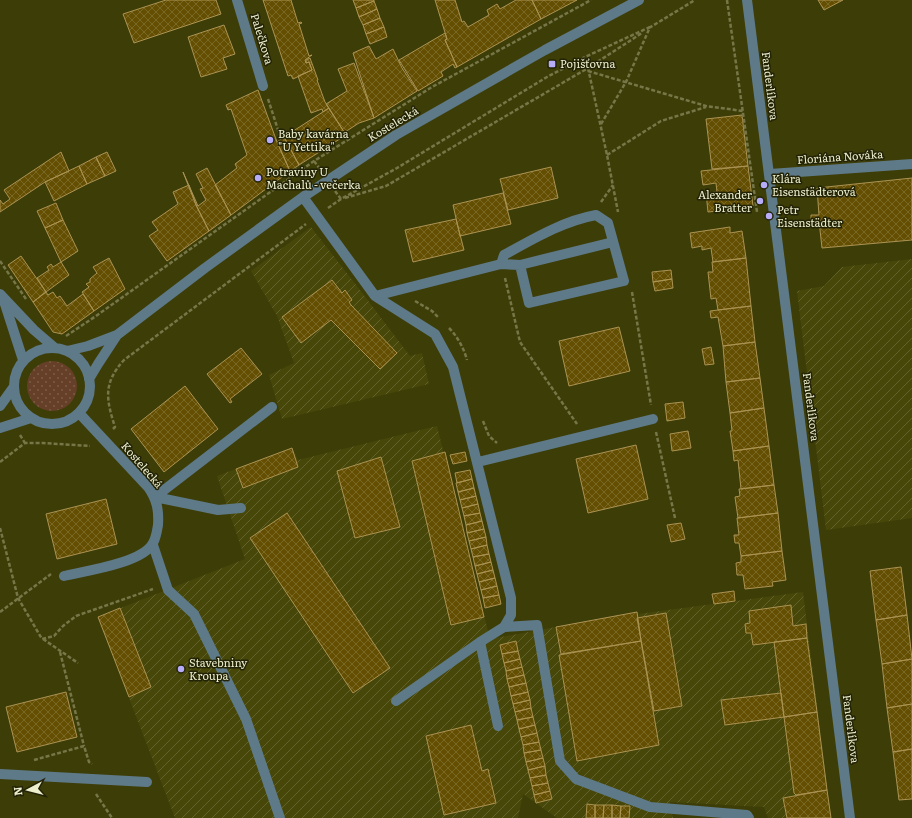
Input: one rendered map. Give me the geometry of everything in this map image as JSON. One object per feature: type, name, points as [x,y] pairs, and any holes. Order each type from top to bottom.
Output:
[{"type":"street","name":"Palečkova","points":[[237,0],[263,86]]},
{"type":"street","name":"Kostelecká","points":[[67,351],[88,346],[118,335],[205,268],[303,197],[396,135],[545,50],[639,0]]},
{"type":"street","name":"Fanderlíkova","points":[[747,0],[850,818]]},
{"type":"street","name":"Floriána Nováka","points":[[770,174],[912,164]]},
{"type":"street","points":[[303,197],[375,296],[435,334],[453,367],[511,598],[511,615],[504,627],[396,701]]},
{"type":"street","points":[[501,264],[504,255],[552,229],[582,218],[596,215],[608,223],[624,281],[529,303],[520,265]]},
{"type":"street","points":[[375,296],[501,264],[520,265],[613,242]]},
{"type":"street","points":[[1,296],[34,330],[55,348]]},
{"type":"street","points":[[1,296],[23,360]]},
{"type":"street","name":"Kostelecká","points":[[89,379],[118,335]]},
{"type":"street","points":[[0,406],[13,388],[16,373],[23,360],[35,351],[45,348],[55,348],[73,354],[82,362],[89,379],[89,395],[79,413],[68,420],[56,424],[43,423],[31,418],[18,405],[13,388]]},
{"type":"street","points":[[155,498],[272,407]]},
{"type":"street","name":"Kostelecká","points":[[79,413],[148,487],[155,498],[158,519],[157,531],[153,544]]},
{"type":"street","points":[[0,428],[31,418]]},
{"type":"street","points":[[478,462],[653,419]]},
{"type":"street","points":[[155,498],[218,510],[241,508]]},
{"type":"street","points":[[60,573],[123,562],[134,558],[153,544],[168,590],[194,614],[246,719],[280,818]]},
{"type":"street","points":[[504,627],[537,625],[560,761],[576,779],[650,807],[747,815],[749,818]]},
{"type":"street","points":[[480,642],[498,726]]},
{"type":"street","points":[[0,774],[148,782]]},
{"type":"path","points":[[59,336],[66,336],[96,316],[298,172],[432,87],[591,0]]},
{"type":"path","points":[[340,199],[386,186],[588,68],[650,27],[695,0]]},
{"type":"path","points":[[727,0],[757,212]]},
{"type":"path","points":[[601,124],[626,82],[650,27]]},
{"type":"path","points":[[0,462],[25,443],[87,446],[95,444],[115,427],[109,410],[107,395],[108,386],[116,369],[124,360],[340,199],[403,164],[547,77],[650,27]]},
{"type":"path","points":[[588,71],[706,106],[743,111]]},
{"type":"path","points":[[263,86],[281,139]]},
{"type":"path","points":[[608,155],[661,121],[706,106]]},
{"type":"path","points":[[295,168],[298,172]]},
{"type":"path","points":[[0,261],[31,305]]},
{"type":"path","points":[[501,264],[520,342],[585,435]]},
{"type":"path","points":[[0,528],[18,598],[42,639],[78,664]]},
{"type":"path","points":[[0,612],[45,577],[60,573]]},
{"type":"path","points":[[42,639],[54,636],[62,626],[76,616],[154,588]]},
{"type":"path","points":[[60,652],[84,746],[89,762],[94,765]]},
{"type":"path","points":[[32,761],[84,746]]},
{"type":"path","points":[[85,778],[112,818]]},
{"type":"shaded area","points":[[311,227],[410,356],[422,353],[429,384],[282,419],[269,375],[294,363],[277,316],[251,271]]},
{"type":"shaded area","points":[[912,259],[912,518],[826,530],[797,291],[824,286],[842,267]]},
{"type":"shaded area","points":[[47,361],[57,361],[70,368],[77,381],[77,391],[70,404],[57,411],[47,411],[38,407],[31,400],[27,391],[27,381],[31,372],[38,365]]},
{"type":"shaded area","points":[[437,426],[490,639],[637,612],[638,614],[803,592],[831,818],[768,818],[764,807],[670,802],[673,818],[557,818],[523,794],[518,818],[175,818],[98,617],[245,559],[217,476],[292,448],[298,460]]},
{"type":"building","points":[[166,0],[216,0],[221,14],[134,43],[123,14]]},
{"type":"building","points":[[263,0],[291,0],[298,23],[302,23],[299,24],[309,56],[312,55],[305,60],[306,63],[309,62],[312,70],[293,79],[291,75],[288,76]]},
{"type":"building","points":[[353,0],[374,0],[374,1],[356,8]]},
{"type":"building","points":[[435,0],[455,0],[462,22],[464,21],[468,27],[489,15],[487,10],[497,4],[500,9],[516,0],[532,0],[541,19],[457,67],[445,40],[447,39]]},
{"type":"building","points":[[532,0],[577,0],[541,19]]},
{"type":"building","points":[[818,0],[843,0],[824,10]]},
{"type":"building","points":[[374,1],[377,9],[359,17],[356,8]]},
{"type":"building","points":[[377,9],[380,18],[363,25],[359,17]]},
{"type":"building","points":[[380,18],[384,27],[366,34],[363,25]]},
{"type":"building","points":[[224,25],[235,54],[223,58],[227,69],[201,77],[188,37]]},
{"type":"building","points":[[384,27],[387,37],[370,44],[366,34]]},
{"type":"building","points":[[445,33],[447,39],[445,40],[457,67],[455,68],[453,64],[441,72],[443,76],[418,91],[399,60]]},
{"type":"building","points":[[369,46],[376,59],[393,49],[402,68],[417,91],[374,118],[353,53]]},
{"type":"building","points":[[310,58],[325,102],[329,108],[323,112],[322,109],[311,113],[298,76],[312,70],[309,62],[306,63],[306,60]]},
{"type":"building","points":[[354,63],[374,118],[359,123],[345,132],[346,135],[326,104],[347,91],[338,69]]},
{"type":"building","points":[[258,90],[277,142],[290,171],[231,215],[215,185],[237,168],[235,164],[247,155],[231,109],[228,110],[226,105]]},
{"type":"building","points":[[329,108],[346,135],[299,165],[284,137]]},
{"type":"building","points":[[742,115],[748,166],[712,169],[706,119]]},
{"type":"building","points":[[284,137],[299,165],[290,171],[277,142]]},
{"type":"building","points":[[61,152],[69,171],[45,182],[0,212],[0,200],[3,204],[10,199],[4,190]]},
{"type":"building","points":[[107,152],[116,171],[105,176],[96,157]]},
{"type":"building","points":[[96,157],[105,176],[87,184],[79,166]]},
{"type":"building","points":[[79,166],[87,184],[54,201],[45,182]]},
{"type":"building","points":[[748,166],[753,206],[740,208],[741,211],[725,213],[725,210],[708,212],[706,193],[717,192],[716,183],[703,185],[701,171]]},
{"type":"building","points":[[551,167],[558,198],[508,210],[500,179]]},
{"type":"building","points":[[207,168],[231,215],[209,231],[196,205],[183,172],[198,206],[206,200],[200,189],[203,188],[196,174]]},
{"type":"building","points":[[912,178],[912,240],[822,248],[819,221],[811,222],[811,215],[819,215],[817,188]]},
{"type":"building","points":[[189,185],[196,205],[209,231],[167,261],[149,236],[158,230],[152,222],[178,204],[173,192]]},
{"type":"building","points":[[503,193],[511,224],[460,236],[453,205]]},
{"type":"building","points":[[56,203],[63,220],[45,228],[37,211]]},
{"type":"building","points":[[456,219],[464,250],[413,262],[405,230]]},
{"type":"building","points":[[63,220],[78,251],[61,262],[45,228]]},
{"type":"building","points":[[730,227],[730,233],[742,231],[746,258],[713,262],[711,248],[702,250],[702,246],[692,248],[690,233]]},
{"type":"building","points":[[21,256],[46,292],[33,302],[8,265]]},
{"type":"building","points":[[109,258],[125,289],[94,311],[82,292],[89,287],[86,284],[90,282],[90,279],[97,273],[93,267]]},
{"type":"building","points":[[746,258],[751,306],[718,310],[716,298],[711,299],[708,272],[713,272],[712,262]]},
{"type":"building","points":[[61,262],[69,275],[46,292],[37,278],[49,270],[47,267],[51,264],[53,267]]},
{"type":"building","points":[[671,270],[672,279],[653,282],[652,272]]},
{"type":"building","points":[[672,279],[673,288],[655,291],[653,282]]},
{"type":"building","points":[[332,280],[342,293],[345,290],[352,300],[349,302],[351,305],[397,353],[380,369],[331,320],[301,343],[282,317]]},
{"type":"building","points":[[46,292],[48,295],[53,292],[57,298],[60,296],[67,306],[83,294],[94,311],[62,334],[53,332],[33,302]]},
{"type":"building","points":[[751,306],[755,342],[723,346],[718,317],[711,318],[710,311]]},
{"type":"building","points":[[619,327],[630,371],[569,386],[559,341]]},
{"type":"building","points":[[755,342],[760,378],[726,382],[723,346]]},
{"type":"building","points":[[711,347],[714,364],[705,365],[702,349]]},
{"type":"building","points":[[241,348],[262,374],[230,399],[232,402],[230,403],[207,374]]},
{"type":"building","points":[[760,378],[764,408],[730,413],[726,382]]},
{"type":"building","points":[[185,386],[218,429],[164,472],[131,429]]},
{"type":"building","points":[[683,402],[685,418],[667,421],[665,404]]},
{"type":"building","points":[[764,408],[769,446],[733,451],[730,431],[732,431],[730,413]]},
{"type":"building","points":[[688,431],[691,448],[672,451],[670,434]]},
{"type":"building","points":[[636,445],[648,499],[588,513],[576,459]]},
{"type":"building","points":[[769,446],[774,485],[741,489],[738,460],[734,461],[733,451]]},
{"type":"building","points":[[292,448],[298,467],[243,488],[236,469]]},
{"type":"building","points":[[445,452],[484,617],[451,625],[412,461]]},
{"type":"building","points":[[465,452],[467,461],[453,464],[450,455]]},
{"type":"building","points":[[381,457],[400,527],[355,538],[337,471]]},
{"type":"building","points":[[470,470],[472,479],[457,483],[455,473]]},
{"type":"building","points":[[472,479],[474,488],[458,492],[456,483]]},
{"type":"building","points":[[774,485],[778,513],[738,518],[735,497],[740,496],[739,489]]},
{"type":"building","points":[[474,488],[476,496],[460,500],[458,492]]},
{"type":"building","points":[[476,496],[478,504],[462,508],[460,500]]},
{"type":"building","points":[[106,499],[117,544],[57,559],[46,514]]},
{"type":"building","points":[[478,504],[480,513],[464,516],[462,508]]},
{"type":"building","points":[[287,513],[390,668],[353,693],[250,538]]},
{"type":"building","points":[[480,513],[482,521],[466,525],[464,516]]},
{"type":"building","points":[[778,513],[782,551],[741,556],[739,543],[735,543],[734,535],[739,535],[737,518]]},
{"type":"building","points":[[482,521],[484,529],[467,533],[466,525]]},
{"type":"building","points":[[681,523],[685,539],[671,542],[667,525]]},
{"type":"building","points":[[484,529],[486,537],[469,541],[467,533]]},
{"type":"building","points":[[486,537],[487,545],[471,549],[469,541]]},
{"type":"building","points":[[487,545],[489,554],[473,557],[471,549]]},
{"type":"building","points":[[782,551],[786,580],[772,582],[773,586],[745,589],[743,575],[737,575],[736,563],[741,562],[741,556]]},
{"type":"building","points":[[489,554],[491,562],[475,566],[473,557]]},
{"type":"building","points":[[491,562],[493,570],[477,574],[475,566]]},
{"type":"building","points":[[901,567],[907,615],[876,620],[870,571]]},
{"type":"building","points":[[493,570],[495,578],[479,582],[477,574]]},
{"type":"building","points":[[495,578],[497,586],[481,590],[479,582]]},
{"type":"building","points":[[497,586],[499,595],[483,598],[481,590]]},
{"type":"building","points":[[734,591],[735,601],[714,604],[712,594]]},
{"type":"building","points":[[499,595],[501,604],[485,608],[483,598]]},
{"type":"building","points":[[791,605],[793,626],[806,624],[807,638],[753,645],[751,633],[746,633],[745,624],[750,623],[749,611]]},
{"type":"building","points":[[120,608],[151,687],[129,697],[98,617]]},
{"type":"building","points":[[637,612],[641,641],[561,654],[556,627]]},
{"type":"building","points":[[666,613],[682,706],[654,711],[637,618]]},
{"type":"building","points":[[907,615],[912,659],[882,664],[876,620]]},
{"type":"building","points":[[807,638],[817,712],[784,717],[774,642]]},
{"type":"building","points":[[516,641],[518,651],[502,654],[500,645]]},
{"type":"building","points":[[641,641],[659,745],[577,761],[559,655]]},
{"type":"building","points":[[518,651],[520,659],[504,663],[502,654]]},
{"type":"building","points":[[520,659],[522,667],[506,671],[504,663]]},
{"type":"building","points":[[912,659],[912,704],[887,708],[882,664]]},
{"type":"building","points":[[522,667],[524,675],[507,679],[506,671]]},
{"type":"building","points":[[524,675],[526,683],[509,687],[507,679]]},
{"type":"building","points":[[526,683],[528,692],[511,696],[509,687]]},
{"type":"building","points":[[66,692],[77,737],[17,752],[6,707]]},
{"type":"building","points":[[528,692],[530,700],[513,704],[511,696]]},
{"type":"building","points":[[781,693],[784,717],[725,725],[721,700]]},
{"type":"building","points":[[530,700],[531,708],[515,712],[513,704]]},
{"type":"building","points":[[912,704],[912,749],[893,752],[887,708]]},
{"type":"building","points":[[531,708],[533,717],[517,720],[515,712]]},
{"type":"building","points":[[817,712],[827,790],[796,795],[794,793],[784,717]]},
{"type":"building","points":[[533,717],[535,725],[519,729],[517,720]]},
{"type":"building","points":[[471,725],[482,771],[488,769],[496,803],[444,815],[426,736]]},
{"type":"building","points":[[535,725],[537,733],[521,737],[519,729]]},
{"type":"building","points":[[537,733],[539,742],[523,745],[521,737]]},
{"type":"building","points":[[539,742],[541,750],[524,753],[523,745]]},
{"type":"building","points":[[912,749],[912,799],[899,800],[893,752]]},
{"type":"building","points":[[541,750],[543,758],[526,762],[524,753]]},
{"type":"building","points":[[543,758],[545,766],[528,770],[526,762]]},
{"type":"building","points":[[545,766],[546,775],[530,778],[528,770]]},
{"type":"building","points":[[546,775],[548,783],[532,786],[530,778]]},
{"type":"building","points":[[548,783],[550,791],[534,795],[532,786]]},
{"type":"building","points":[[827,790],[831,818],[787,818],[783,798]]},
{"type":"building","points":[[550,791],[552,799],[536,803],[534,795]]},
{"type":"building","points":[[587,804],[595,805],[595,818],[586,818]]},
{"type":"building","points":[[595,805],[604,805],[603,818],[595,818]]},
{"type":"building","points":[[604,805],[612,805],[612,818],[603,818]]},
{"type":"building","points":[[612,805],[621,806],[620,818],[612,818]]},
{"type":"building","points":[[621,806],[630,806],[629,818],[620,818]]},
{"type":"place","name":"Pojišťovna","points":[[552,64]]},
{"type":"place","name":"Baby kavárna \"U Yettika\"","points":[[270,140]]},
{"type":"place","name":"Potraviny U Machalů - večerka","points":[[258,178]]},
{"type":"place","name":"Klára Eisenstädterová","points":[[764,185]]},
{"type":"place","name":"Alexander Bratter","points":[[760,201]]},
{"type":"place","name":"Petr Eisenstädter","points":[[769,216]]},
{"type":"place","name":"Stavebniny Kroupa","points":[[181,669]]}]
